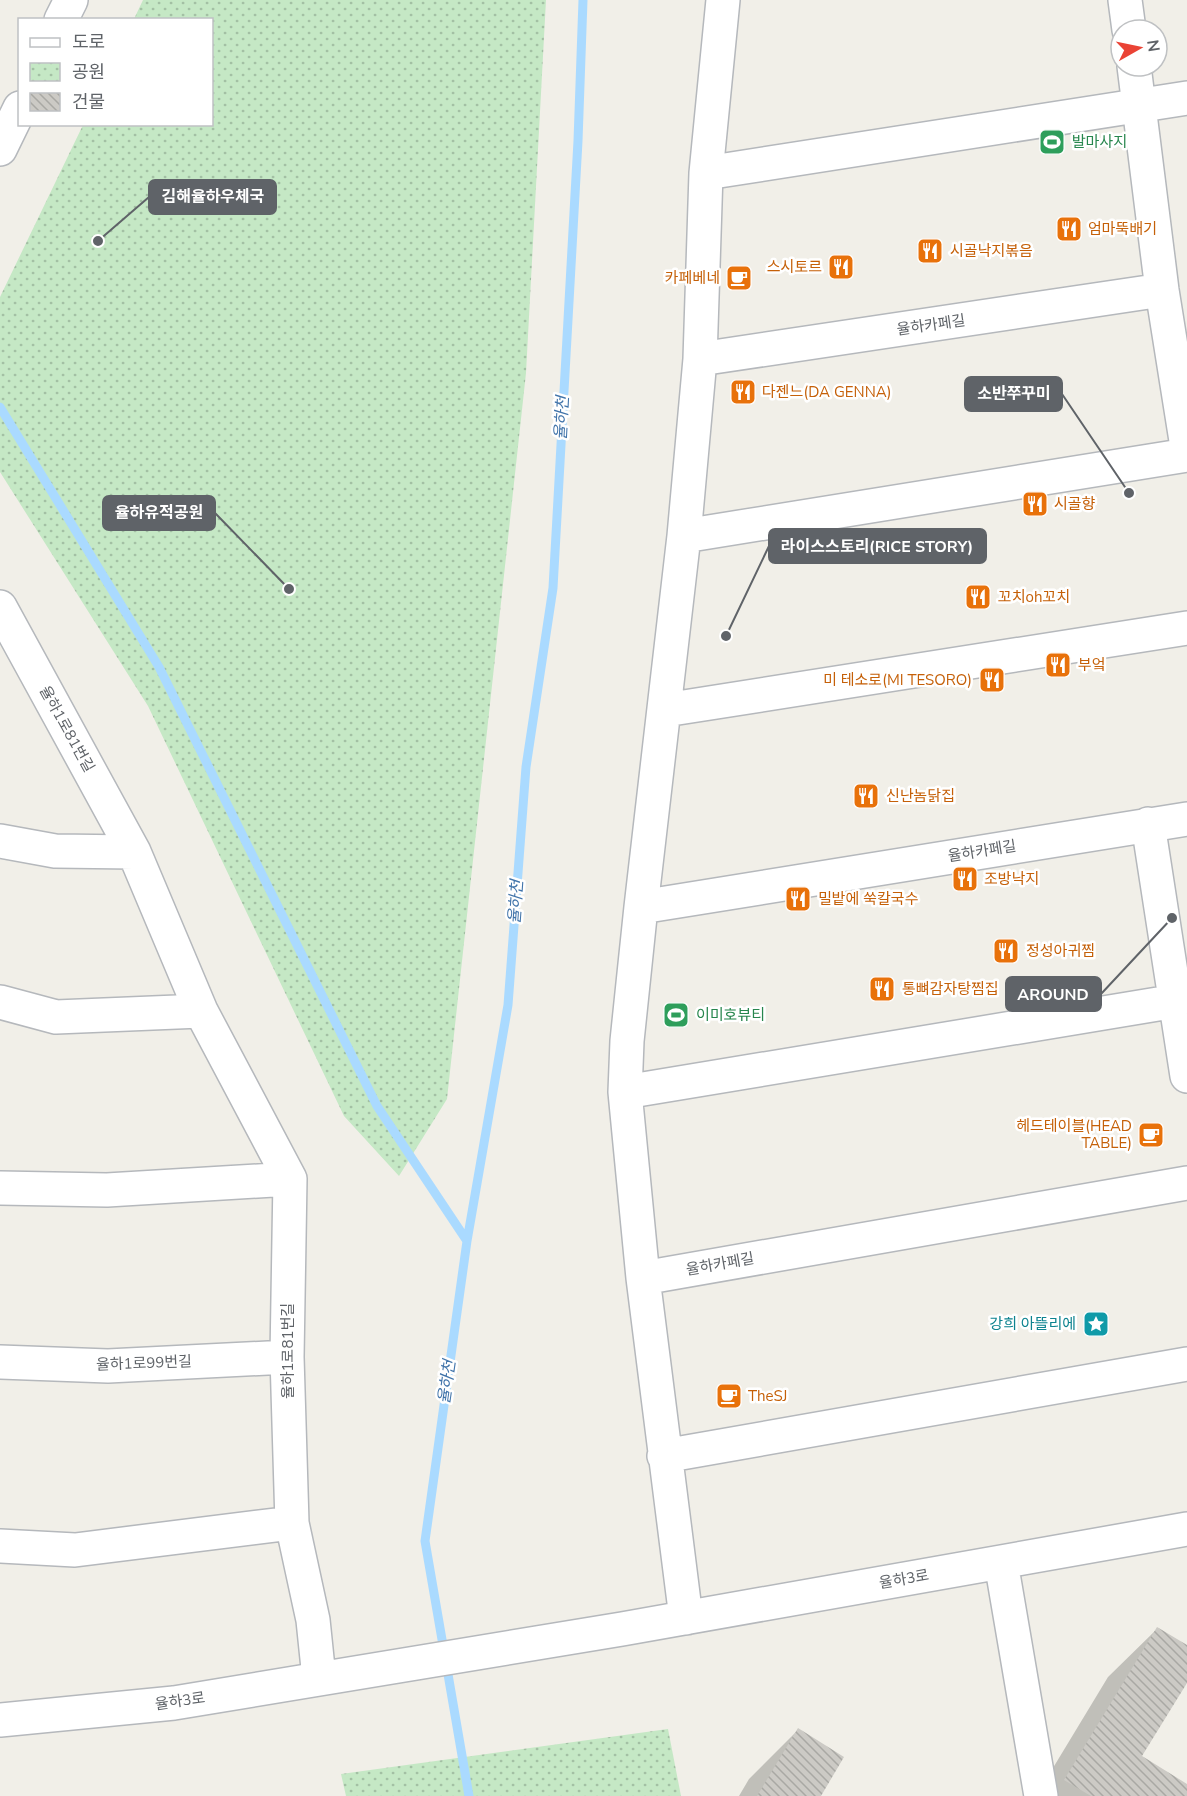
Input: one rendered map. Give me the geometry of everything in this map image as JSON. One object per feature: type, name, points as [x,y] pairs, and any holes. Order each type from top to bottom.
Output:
[{"type":"street","points":[[62,18],[70,0]]},
{"type":"street","points":[[686,1618],[643,1278],[626,1092],[627,1041],[684,536],[700,359],[706,173],[723,0]]},
{"type":"street","points":[[1125,0],[1127,18]]},
{"type":"street","points":[[1136,78],[1162,290],[1187,447]]},
{"type":"street","points":[[706,173],[1187,98]]},
{"type":"street","points":[[0,149],[18,112]]},
{"type":"street","name":"율하카페길","points":[[700,359],[1162,290]]},
{"type":"street","points":[[684,536],[1187,455]]},
{"type":"street","name":"율하1로81번길","points":[[0,607],[134,852],[201,1011],[290,1179],[287,1357],[292,1523],[313,1620],[319,1678]]},
{"type":"street","points":[[665,710],[1187,628]]},
{"type":"street","name":"율하카페길","points":[[641,907],[1187,819]]},
{"type":"street","points":[[1148,824],[1187,1076]]},
{"type":"street","points":[[0,841],[55,851],[134,852]]},
{"type":"street","points":[[626,1092],[1176,1001]]},
{"type":"street","points":[[0,1002],[56,1017],[201,1011]]},
{"type":"street","points":[[0,1188],[107,1190],[290,1179]]},
{"type":"street","name":"율하카페길","points":[[643,1278],[1187,1183]]},
{"type":"street","name":"율하1로99번길","points":[[0,1362],[108,1366],[287,1357]]},
{"type":"street","points":[[664,1456],[1187,1364]]},
{"type":"street","points":[[0,1546],[75,1550],[292,1523]]},
{"type":"street","name":"율하3로","points":[[0,1720],[174,1703],[622,1629],[1187,1529]]},
{"type":"street","points":[[1001,1562],[1041,1796]]},
{"type":"green space","points":[[143,0],[546,0],[526,373],[447,1099],[399,1176],[344,1116],[148,706],[0,472],[0,297],[83,126],[213,126],[213,18],[134,18]]},
{"type":"green space","points":[[668,1729],[681,1796],[346,1796],[341,1774]]},
{"type":"building","points":[[1157,1627],[1187,1645],[1187,1683],[1142,1756],[1187,1784],[1187,1796],[1091,1796],[1064,1780]]},
{"type":"building","points":[[798,1728],[844,1757],[821,1796],[757,1796]]},
{"type":"waterway","name":"율하천","points":[[469,1796],[425,1541],[467,1241],[508,1005],[526,767],[553,588],[578,141],[583,0]]},
{"type":"waterway","points":[[0,407],[159,667],[377,1106],[467,1241]]},
{"type":"place","name":"발마사지","points":[[1052,142]]},
{"type":"place","name":"엄마뚝배기","points":[[1069,229]]},
{"type":"place","name":"김해율하우체국","points":[[98,241]]},
{"type":"place","name":"시골낙지볶음","points":[[930,251]]},
{"type":"place","name":"스시토르","points":[[841,267]]},
{"type":"place","name":"카페베네","points":[[739,278]]},
{"type":"place","name":"다젠느(DA GENNA)","points":[[743,392]]},
{"type":"place","name":"소반쭈꾸미","points":[[1129,493]]},
{"type":"place","name":"시골향","points":[[1035,504]]},
{"type":"place","name":"율하유적공원","points":[[289,589]]},
{"type":"place","name":"꼬치oh꼬치","points":[[978,597]]},
{"type":"place","name":"라이스스토리(RICE STORY)","points":[[726,636]]},
{"type":"place","name":"부엌","points":[[1058,665]]},
{"type":"place","name":"미 테소로(MI TESORO)","points":[[992,680]]},
{"type":"place","name":"신난놈닭집","points":[[866,796]]},
{"type":"place","name":"조방낙지","points":[[965,879]]},
{"type":"place","name":"밀밭에 쑥칼국수","points":[[798,899]]},
{"type":"place","name":"AROUND","points":[[1172,918]]},
{"type":"place","name":"정성아귀찜","points":[[1006,951]]},
{"type":"place","name":"통뼈감자탕찜집","points":[[882,989]]},
{"type":"place","name":"이미호뷰티","points":[[676,1015]]},
{"type":"place","name":"헤드테이블(HEAD TABLE)","points":[[1151,1135]]},
{"type":"place","name":"강희 아뜰리에","points":[[1096,1324]]},
{"type":"place","name":"TheSJ","points":[[729,1396]]}]
